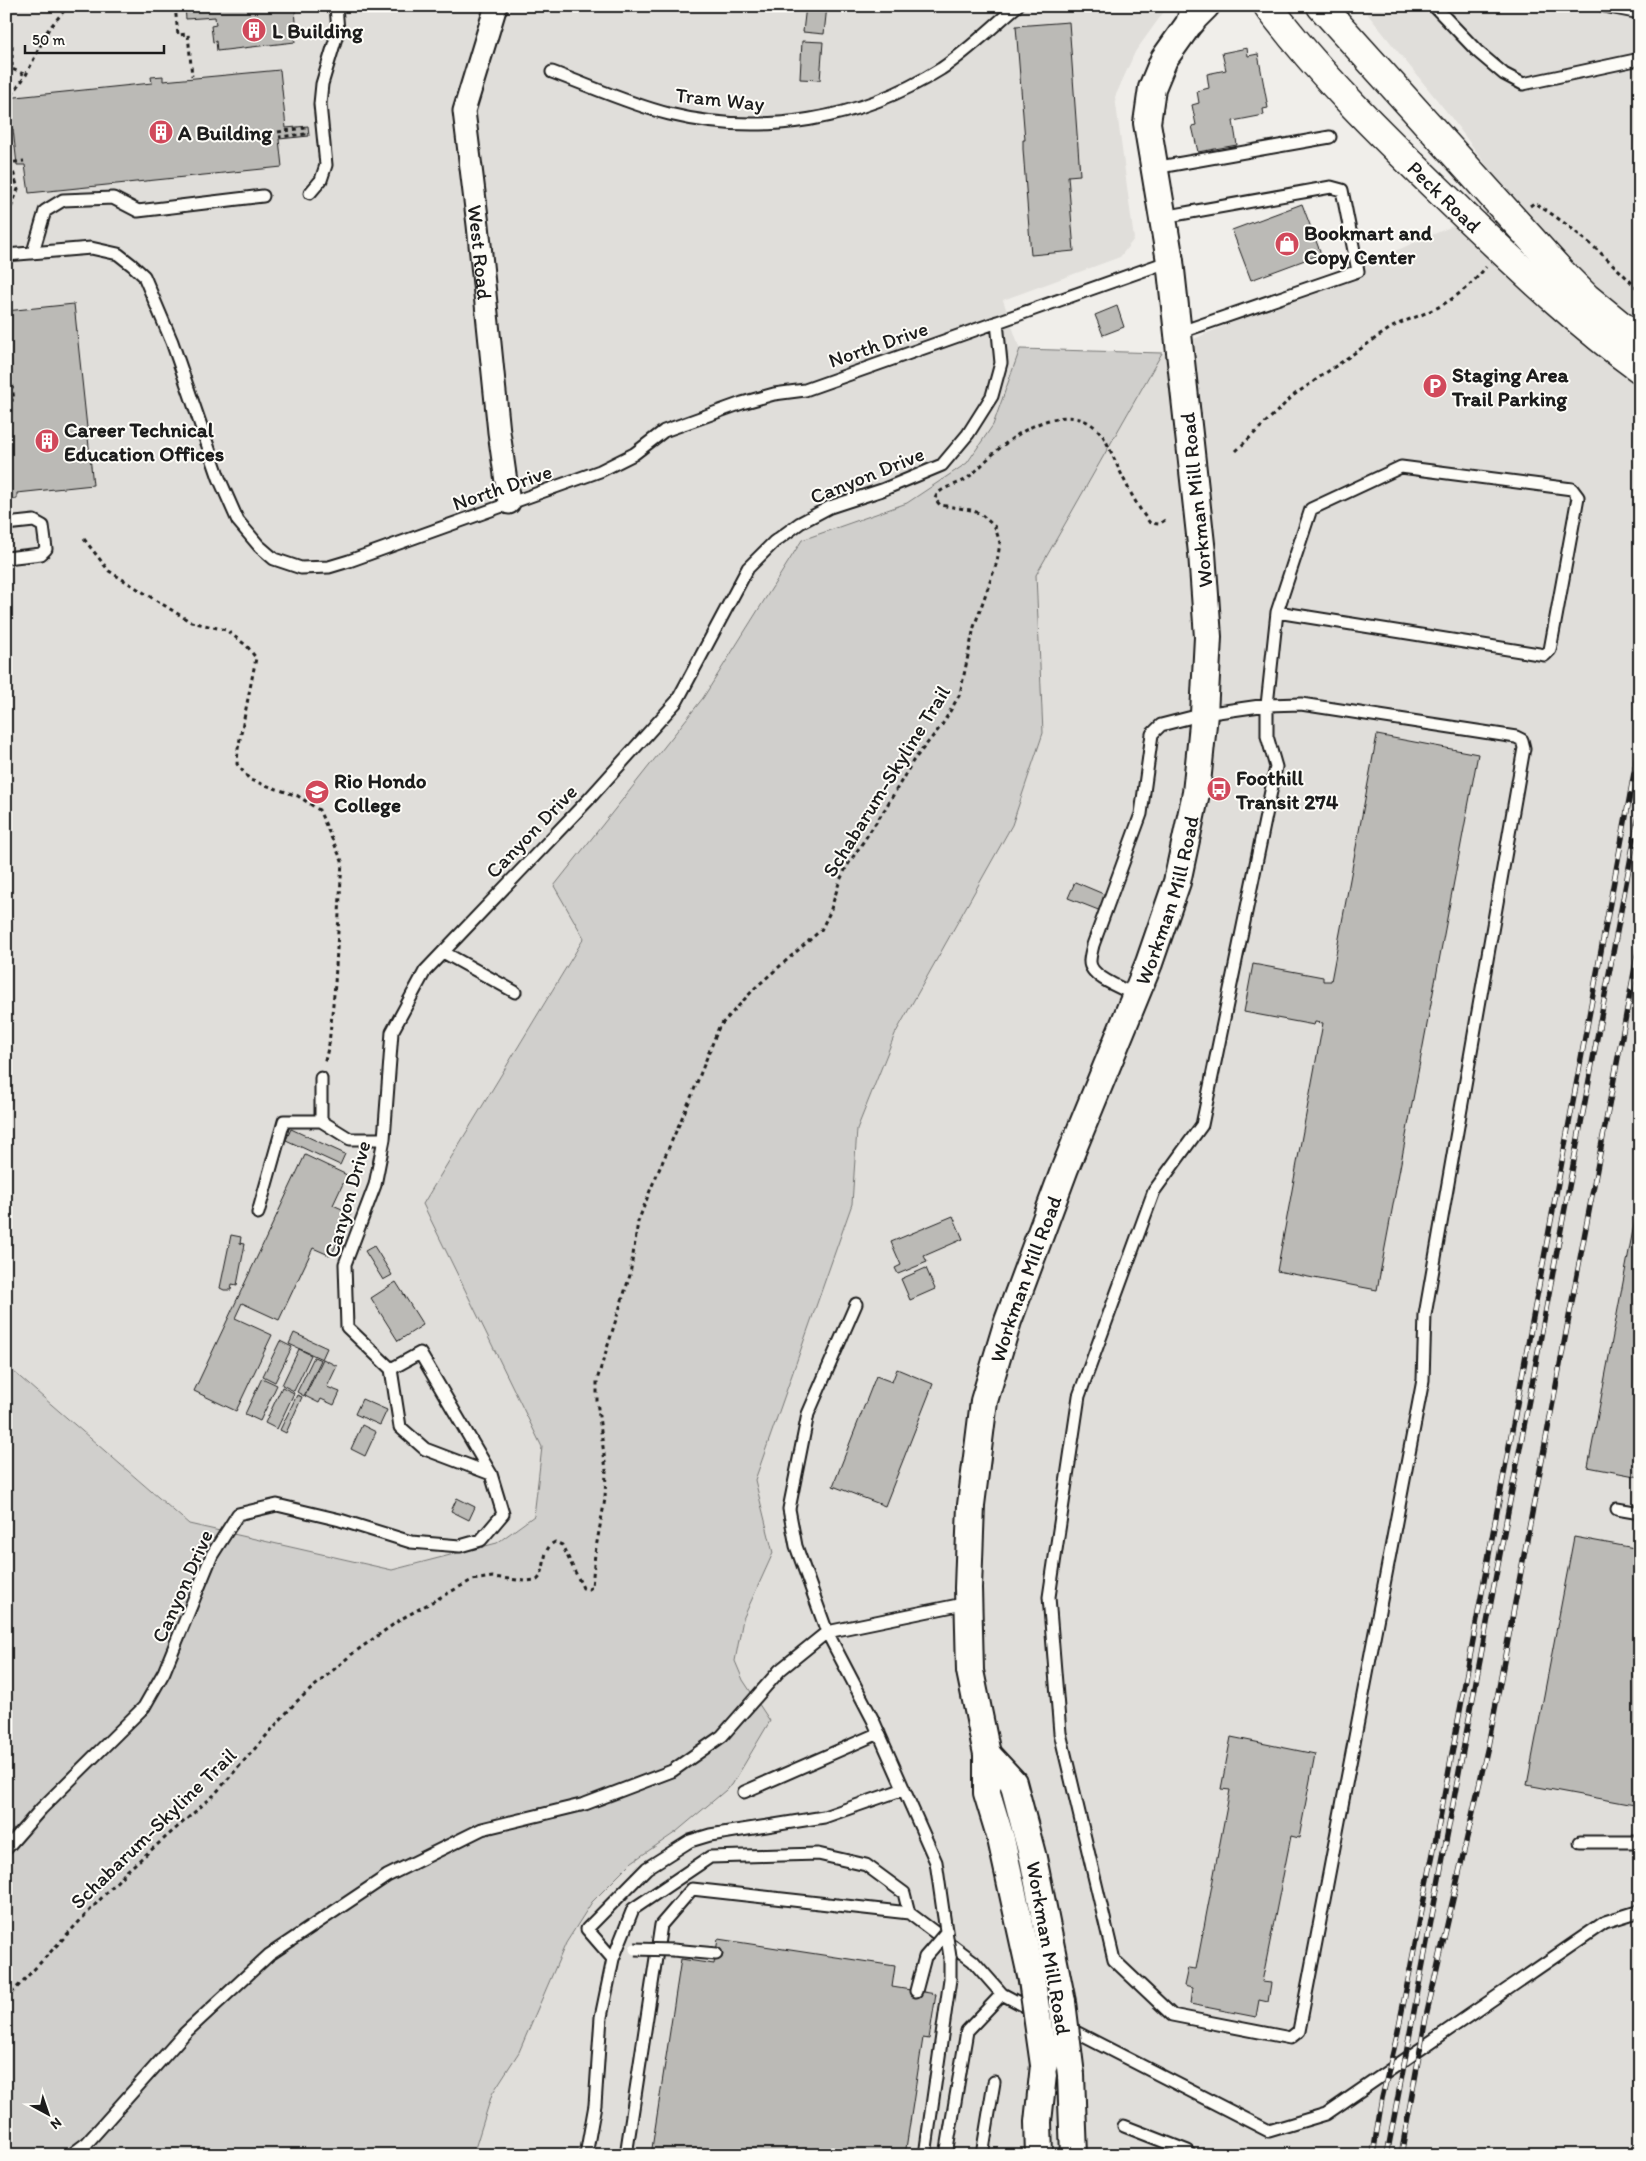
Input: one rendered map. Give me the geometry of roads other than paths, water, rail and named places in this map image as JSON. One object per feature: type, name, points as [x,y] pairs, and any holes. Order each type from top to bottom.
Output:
[{"type":"main road","name":"Peck Road","points":[[1268,6],[1350,103],[1397,150],[1538,286],[1640,368]]},
{"type":"main road","name":"Peck Road","points":[[1321,6],[1561,272],[1586,297],[1640,341]]},
{"type":"street","name":"West Road","points":[[496,6],[464,111],[478,225],[499,432],[509,503]]},
{"type":"street","name":"Workman Mill Road","points":[[1039,2155],[1038,2122],[1044,2065],[1032,1980],[1001,1839],[987,1793],[987,1754],[970,1671],[968,1603],[971,1504],[984,1401],[1008,1321],[1065,1168],[1136,995],[1177,882],[1196,793],[1204,714],[1208,637],[1202,553],[1170,261],[1147,123],[1152,88],[1164,60],[1197,11]]},
{"type":"street","name":"Workman Mill Road","points":[[987,1754],[1013,1782],[1033,1858],[1062,2002],[1071,2075],[1074,2155]]},
{"type":"lane","points":[[310,193],[321,180],[326,166],[320,104],[322,84],[338,31],[336,6]]},
{"type":"lane","name":"Tram Way","points":[[552,72],[668,114],[727,123],[758,124],[809,120],[848,111],[888,97],[915,84],[956,58],[1017,6]]},
{"type":"lane","points":[[1434,6],[1478,52],[1504,74],[1523,84],[1640,59]]},
{"type":"lane","points":[[1604,6],[1640,13]]},
{"type":"lane","points":[[1154,168],[1330,137]]},
{"type":"lane","points":[[1163,218],[1331,187],[1342,190],[1358,271],[1178,333]]},
{"type":"lane","points":[[33,252],[44,211],[63,200],[113,198],[138,210],[263,196]]},
{"type":"lane","name":"North Drive","points":[[6,255],[91,248],[118,254],[144,276],[172,342],[218,478],[238,521],[259,546],[274,559],[301,568],[329,567],[350,561],[600,471],[634,454],[664,431],[742,403],[774,394],[805,390],[1170,261]]},
{"type":"lane","name":"Canyon Drive","points":[[391,1369],[347,1327],[345,1264],[375,1185],[384,1139],[392,1032],[425,971],[589,799],[677,701],[748,568],[774,542],[800,523],[830,507],[882,490],[942,465],[968,434],[992,396],[1001,363],[997,322]]},
{"type":"lane","points":[[1136,995],[1094,972],[1089,963],[1093,946],[1140,814],[1152,734],[1161,725],[1204,714],[1267,705],[1301,704],[1516,737],[1522,740],[1524,748],[1425,1315],[1423,1380],[1299,2031],[1290,2038],[1172,2014],[1114,1960],[1060,1733],[1050,1597],[1079,1396],[1154,1192],[1202,1125],[1276,767],[1266,736],[1267,705],[1278,612],[1311,509],[1401,467],[1572,490],[1578,497],[1550,650],[1545,655],[1278,612]]},
{"type":"lane","points":[[6,524],[34,521],[43,526],[46,549],[41,554],[6,558]]},
{"type":"lane","points":[[443,952],[515,992]]},
{"type":"lane","points":[[321,1078],[321,1121]]},
{"type":"lane","points":[[258,1213],[284,1121],[321,1121],[350,1139],[384,1139]]},
{"type":"lane","points":[[856,1304],[808,1414],[789,1509],[796,1546],[827,1632],[879,1733],[936,1862],[947,1931],[950,1978],[925,2155]]},
{"type":"lane","points":[[420,1353],[491,1474],[425,1449],[400,1427],[391,1369],[420,1353]]},
{"type":"lane","name":"Canyon Drive","points":[[6,1849],[41,1809],[144,1707],[164,1672],[212,1555],[238,1514],[277,1505],[340,1520],[411,1542],[460,1546],[481,1540],[503,1514],[491,1474]]},
{"type":"lane","points":[[1617,1509],[1640,1514]]},
{"type":"lane","points":[[71,2155],[87,2143],[185,2033],[269,1955],[387,1876],[482,1829],[585,1804],[672,1771],[722,1736],[780,1670],[827,1632],[968,1603]]},
{"type":"lane","points":[[744,1792],[879,1733]]},
{"type":"lane","points":[[614,1957],[587,1929],[647,1868],[690,1841],[710,1835],[824,1817],[904,1789]]},
{"type":"lane","points":[[1580,1842],[1640,1842]]},
{"type":"lane","points":[[586,2155],[595,2105],[600,2017],[614,1957],[633,1909],[710,1857],[818,1854],[866,1865],[904,1893],[909,1913]]},
{"type":"lane","points":[[626,2155],[661,1925],[692,1889],[909,1913],[973,1961],[1002,1994],[1269,2131],[1326,2114],[1605,1922],[1640,1911]]},
{"type":"lane","points":[[916,1991],[925,1956],[947,1931]]},
{"type":"lane","points":[[614,1957],[635,1949],[716,1954]]},
{"type":"lane","points":[[946,2155],[966,2031],[1002,1994]]},
{"type":"lane","points":[[982,2155],[994,2082]]},
{"type":"lane","points":[[1124,2126],[1188,2151],[1190,2155]]},
{"type":"railway","points":[[1373,2155],[1382,2098],[1397,2036],[1440,1818],[1640,741]]},
{"type":"railway","points":[[1387,2155],[1640,809]]},
{"type":"railway","points":[[1401,2155],[1426,2017],[1488,1746],[1640,941]]},
{"type":"place","name":"L Building","points":[[254,30]]},
{"type":"place","name":"A Building","points":[[161,132]]},
{"type":"place","name":"Bookmart and Copy Center","points":[[1287,244]]},
{"type":"place","name":"Staging Area Trail Parking","points":[[1435,386]]},
{"type":"place","name":"Career Technical Education Offices","points":[[47,441]]},
{"type":"place","name":"Foothill Transit 274","points":[[1219,789]]},
{"type":"place","name":"Rio Hondo College","points":[[317,792]]}]
